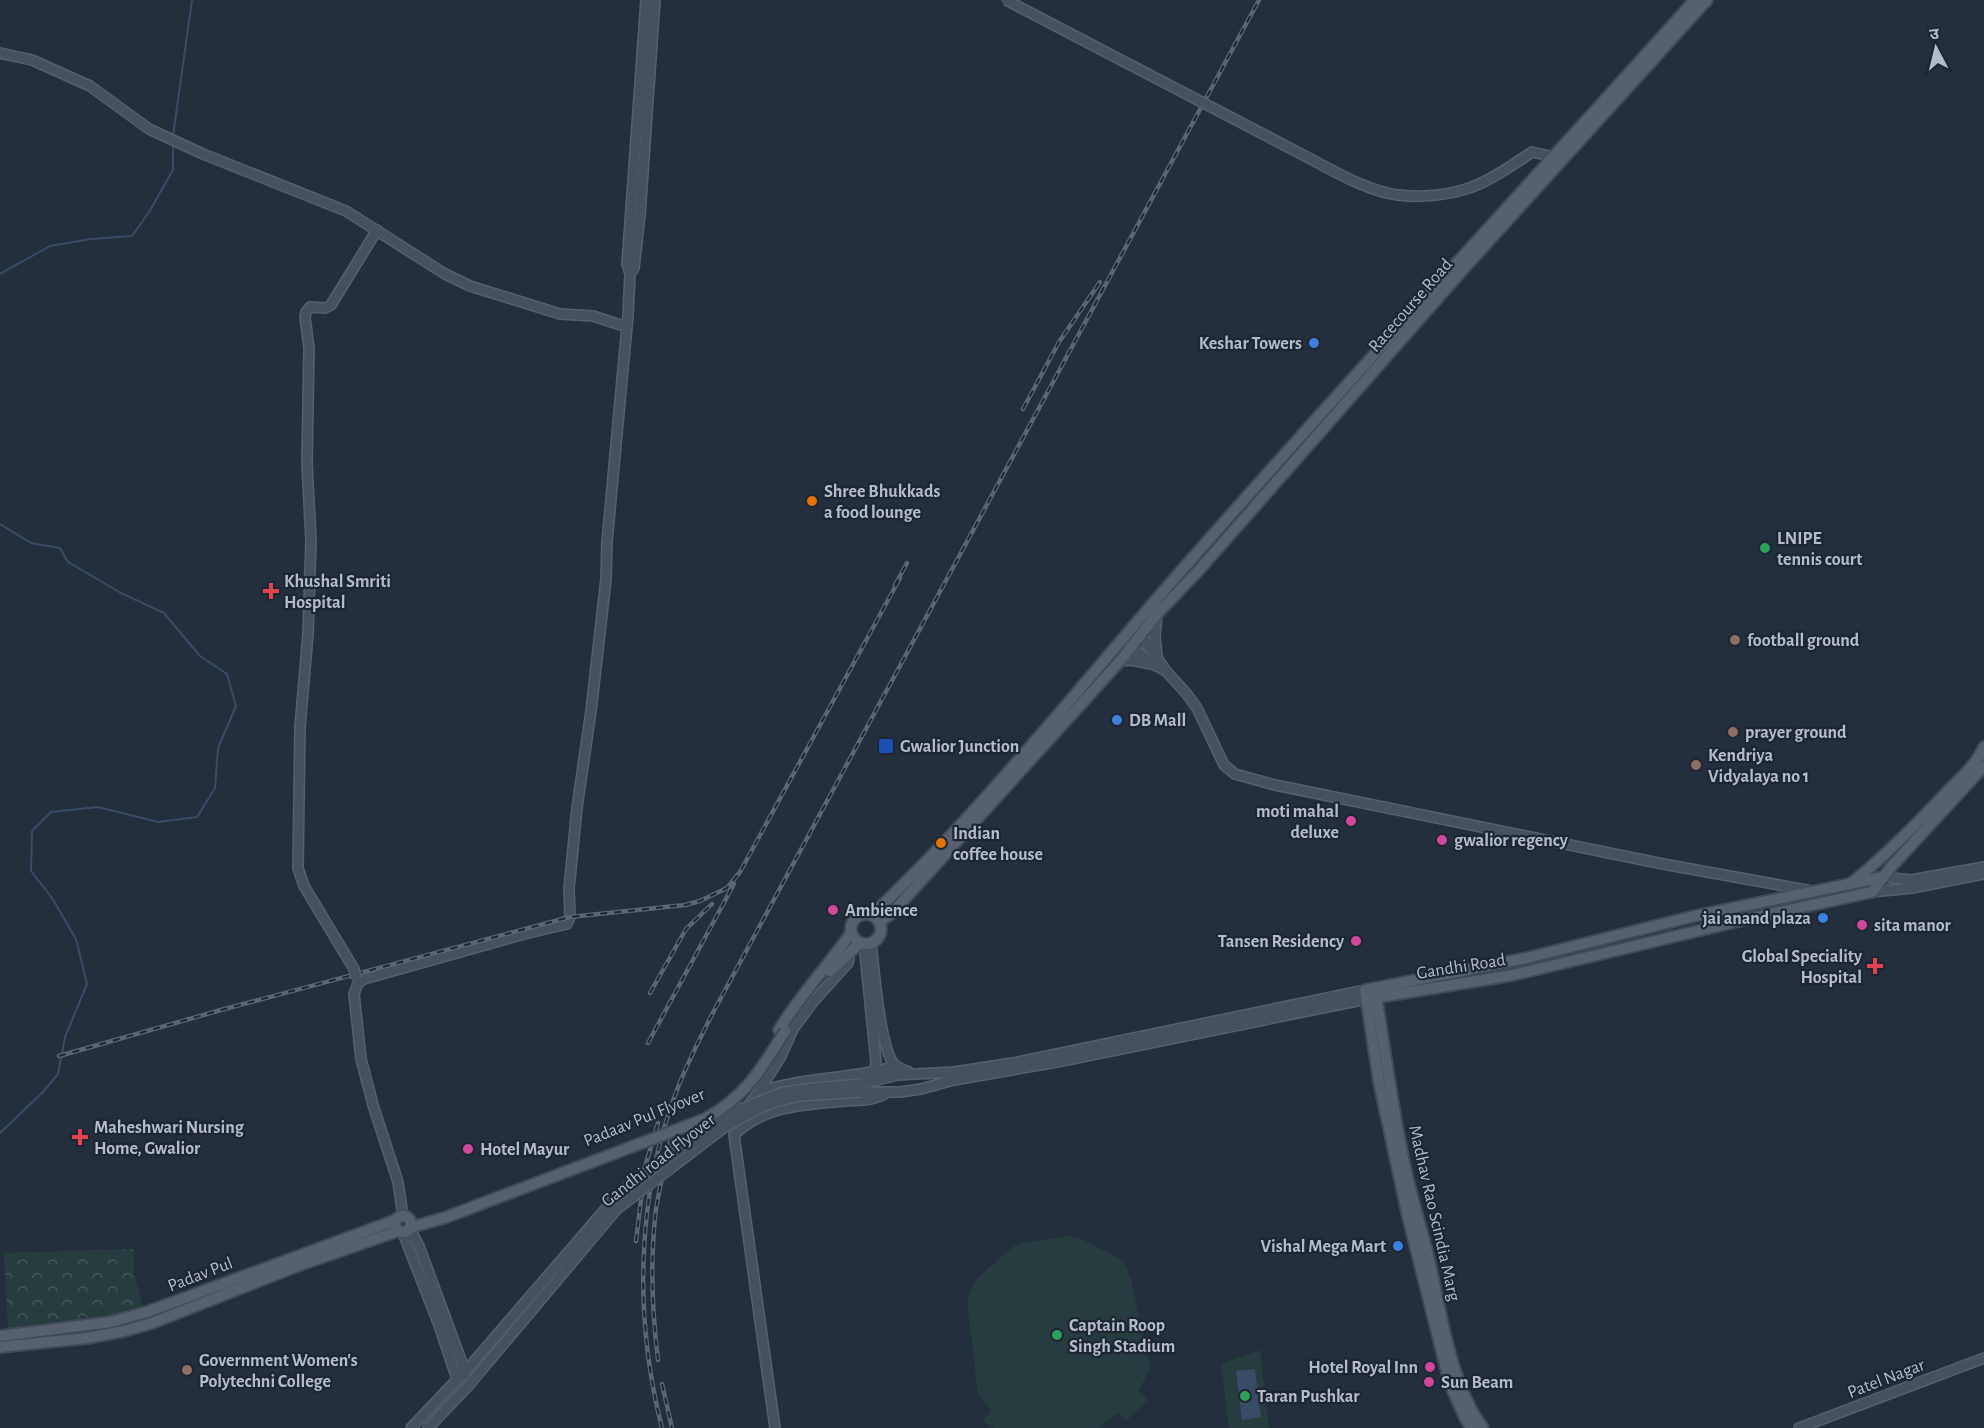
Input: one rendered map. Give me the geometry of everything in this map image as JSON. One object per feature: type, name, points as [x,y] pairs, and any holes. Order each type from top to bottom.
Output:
[{"type":"main road","points":[[356,976],[364,979],[567,924],[570,918],[569,889],[606,579],[607,542],[627,327],[630,274],[627,264],[646,0]]},
{"type":"main road","points":[[630,274],[634,268],[640,215],[655,0]]},
{"type":"main road","points":[[1006,0],[1350,179],[1397,195],[1415,196],[1452,192],[1472,187],[1532,152],[1554,157]]},
{"type":"main road","name":"Racecourse Road","points":[[1137,631],[1157,614],[1199,570],[1554,157],[1695,0]]},
{"type":"main road","name":"Racecourse Road","points":[[1137,631],[1463,262],[1707,0]]},
{"type":"main road","points":[[0,53],[32,60],[90,86],[149,129],[213,158],[346,211],[445,274],[470,286],[560,314],[593,316],[627,327]]},
{"type":"main road","points":[[377,230],[331,305],[325,308],[310,308],[305,317],[309,348],[307,463],[310,541],[308,634],[300,727],[298,868],[304,886],[356,976],[354,994],[361,1059],[398,1182],[405,1225],[457,1379]]},
{"type":"main road","points":[[1156,661],[1157,614]]},
{"type":"main road","points":[[876,919],[1137,631],[1156,661],[1197,708],[1224,765],[1235,774],[1275,785],[1663,864],[1812,891]]},
{"type":"main road","points":[[1127,643],[1156,661]]},
{"type":"main road","points":[[913,1073],[896,1066],[891,1060],[865,943],[851,933],[850,928],[854,919],[862,914],[876,919],[891,914],[1120,661],[1127,643]]},
{"type":"main road","points":[[1120,661],[1156,661]]},
{"type":"main road","points":[[1840,899],[1852,882],[1882,859],[1910,831],[1976,761],[1984,747]]},
{"type":"main road","points":[[1872,892],[1984,766]]},
{"type":"main road","points":[[863,1086],[913,1073],[954,1072],[1013,1063],[1371,994],[1575,947],[1695,916],[1852,882],[1883,877],[1911,880],[1984,867]]},
{"type":"main road","name":"Gandhi Road","points":[[888,1091],[910,1091],[1058,1062],[1371,994],[1402,993],[1513,975],[1872,892],[1912,888],[1984,874]]},
{"type":"main road","points":[[775,1428],[734,1135],[738,1119],[758,1093],[781,1056],[793,1029],[849,958],[865,943],[875,940],[880,932],[876,919]]},
{"type":"main road","name":"Padaav Pul Flyover","points":[[405,1225],[442,1215],[705,1119],[727,1105],[746,1089],[762,1068],[788,1015],[831,962],[851,933]]},
{"type":"main road","points":[[863,1086],[876,1071],[874,1024],[865,943]]},
{"type":"main road","points":[[849,958],[866,957]]},
{"type":"main road","name":"Padaav Pul Flyover","points":[[782,1030],[814,990],[849,958]]},
{"type":"main road","points":[[1381,1025],[1387,1006],[1402,993]]},
{"type":"main road","name":"Madhav Rao Scindia Marg","points":[[1371,994],[1381,1025],[1388,1080],[1404,1162],[1455,1368],[1465,1399],[1472,1414],[1483,1428]]},
{"type":"main road","name":"Madhav Rao Scindia Marg","points":[[1371,994],[1379,1082],[1408,1217],[1450,1384],[1472,1428]]},
{"type":"main road","points":[[758,1093],[788,1085],[896,1066]]},
{"type":"main road","name":"Gandhi road Flyover","points":[[465,1371],[614,1199],[634,1181],[736,1111],[780,1093],[804,1089],[863,1086],[888,1091]]},
{"type":"main road","name":"Gandhi road Flyover","points":[[428,1428],[617,1209],[725,1127],[774,1102],[863,1086]]},
{"type":"main road","points":[[734,1135],[758,1116],[773,1111],[796,1106],[871,1099],[888,1091]]},
{"type":"main road","points":[[405,1225],[419,1246],[465,1371],[459,1385],[428,1428]]},
{"type":"main road","name":"Padav Pul","points":[[0,1347],[8,1339],[87,1338],[152,1323],[405,1225]]},
{"type":"main road","name":"Patel Nagar","points":[[1800,1428],[1984,1358]]},
{"type":"main road","points":[[411,1428],[465,1371]]},
{"type":"green space","name":"Captain Roop Singh Stadium","points":[[1069,1236],[1083,1240],[1124,1261],[1131,1280],[1150,1369],[1139,1390],[1148,1400],[1126,1421],[1118,1413],[1099,1428],[994,1428],[983,1422],[991,1410],[978,1394],[967,1302],[974,1282],[1007,1251],[1020,1243]]},
{"type":"green space","points":[[134,1249],[134,1272],[143,1310],[8,1328],[4,1253]]},
{"type":"green space","name":"Taran Pushkar","points":[[1260,1350],[1269,1428],[1229,1428],[1221,1364]]},
{"type":"water","points":[[1255,1369],[1261,1417],[1242,1420],[1236,1371]]},
{"type":"waterway","points":[[173,136],[192,0]]},
{"type":"waterway","points":[[0,274],[50,246],[91,239],[132,236],[173,170],[173,145]]},
{"type":"waterway","points":[[0,524],[31,543],[60,548],[68,562],[121,593],[164,613],[200,656],[227,674],[236,706],[218,748],[215,788],[197,817],[158,822],[98,807],[51,812],[32,831],[31,871],[52,898],[76,939],[87,984],[65,1037],[58,1074],[43,1092],[0,1133]]},
{"type":"railway","points":[[662,1428],[647,1344],[644,1258],[653,1172],[663,1130],[681,1079],[716,1007],[1259,0]]},
{"type":"railway","points":[[1023,409],[1059,342],[1100,282]]},
{"type":"railway","points":[[895,585],[907,563]]},
{"type":"railway","points":[[59,1056],[221,1010],[570,917],[685,905],[700,901],[727,888],[740,872],[900,578]]},
{"type":"railway","points":[[648,1043],[734,884]]},
{"type":"railway","points":[[650,993],[686,929],[712,904]]},
{"type":"railway","points":[[636,1241],[645,1167],[658,1123]]},
{"type":"railway","points":[[658,1360],[653,1304],[653,1247],[656,1209],[671,1137]]},
{"type":"railway","points":[[662,1384],[672,1428]]},
{"type":"place","name":"Keshar Towers","points":[[1314,343]]},
{"type":"place","name":"Shree Bhukkads a food lounge","points":[[812,501]]},
{"type":"place","name":"LNIPE tennis court","points":[[1765,548]]},
{"type":"place","name":"Khushal Smriti Hospital","points":[[271,591]]},
{"type":"place","name":"football ground","points":[[1735,640]]},
{"type":"place","name":"DB Mall","points":[[1117,720]]},
{"type":"place","name":"prayer ground","points":[[1733,732]]},
{"type":"place","name":"Gwalior Junction","points":[[886,746]]},
{"type":"place","name":"Kendriya Vidyalaya no 1","points":[[1696,765]]},
{"type":"place","name":"moti mahal deluxe","points":[[1351,821]]},
{"type":"place","name":"gwalior regency","points":[[1442,840]]},
{"type":"place","name":"Indian coffee house","points":[[941,843]]},
{"type":"place","name":"Ambience","points":[[833,910]]},
{"type":"place","name":"jai anand plaza","points":[[1823,918]]},
{"type":"place","name":"sita manor","points":[[1862,925]]},
{"type":"place","name":"Tansen Residency","points":[[1356,941]]},
{"type":"place","name":"Global Speciality Hospital","points":[[1875,966]]},
{"type":"place","name":"Maheshwari Nursing Home, Gwalior","points":[[80,1137]]},
{"type":"place","name":"Hotel Mayur","points":[[468,1149]]},
{"type":"place","name":"Vishal Mega Mart","points":[[1398,1246]]},
{"type":"place","name":"Captain Roop Singh Stadium","points":[[1057,1335]]},
{"type":"place","name":"Hotel Royal Inn","points":[[1430,1367]]},
{"type":"place","name":"Government Women's Polytechni College","points":[[187,1370]]},
{"type":"place","name":"Sun Beam","points":[[1429,1382]]},
{"type":"place","name":"Taran Pushkar","points":[[1245,1396]]}]
